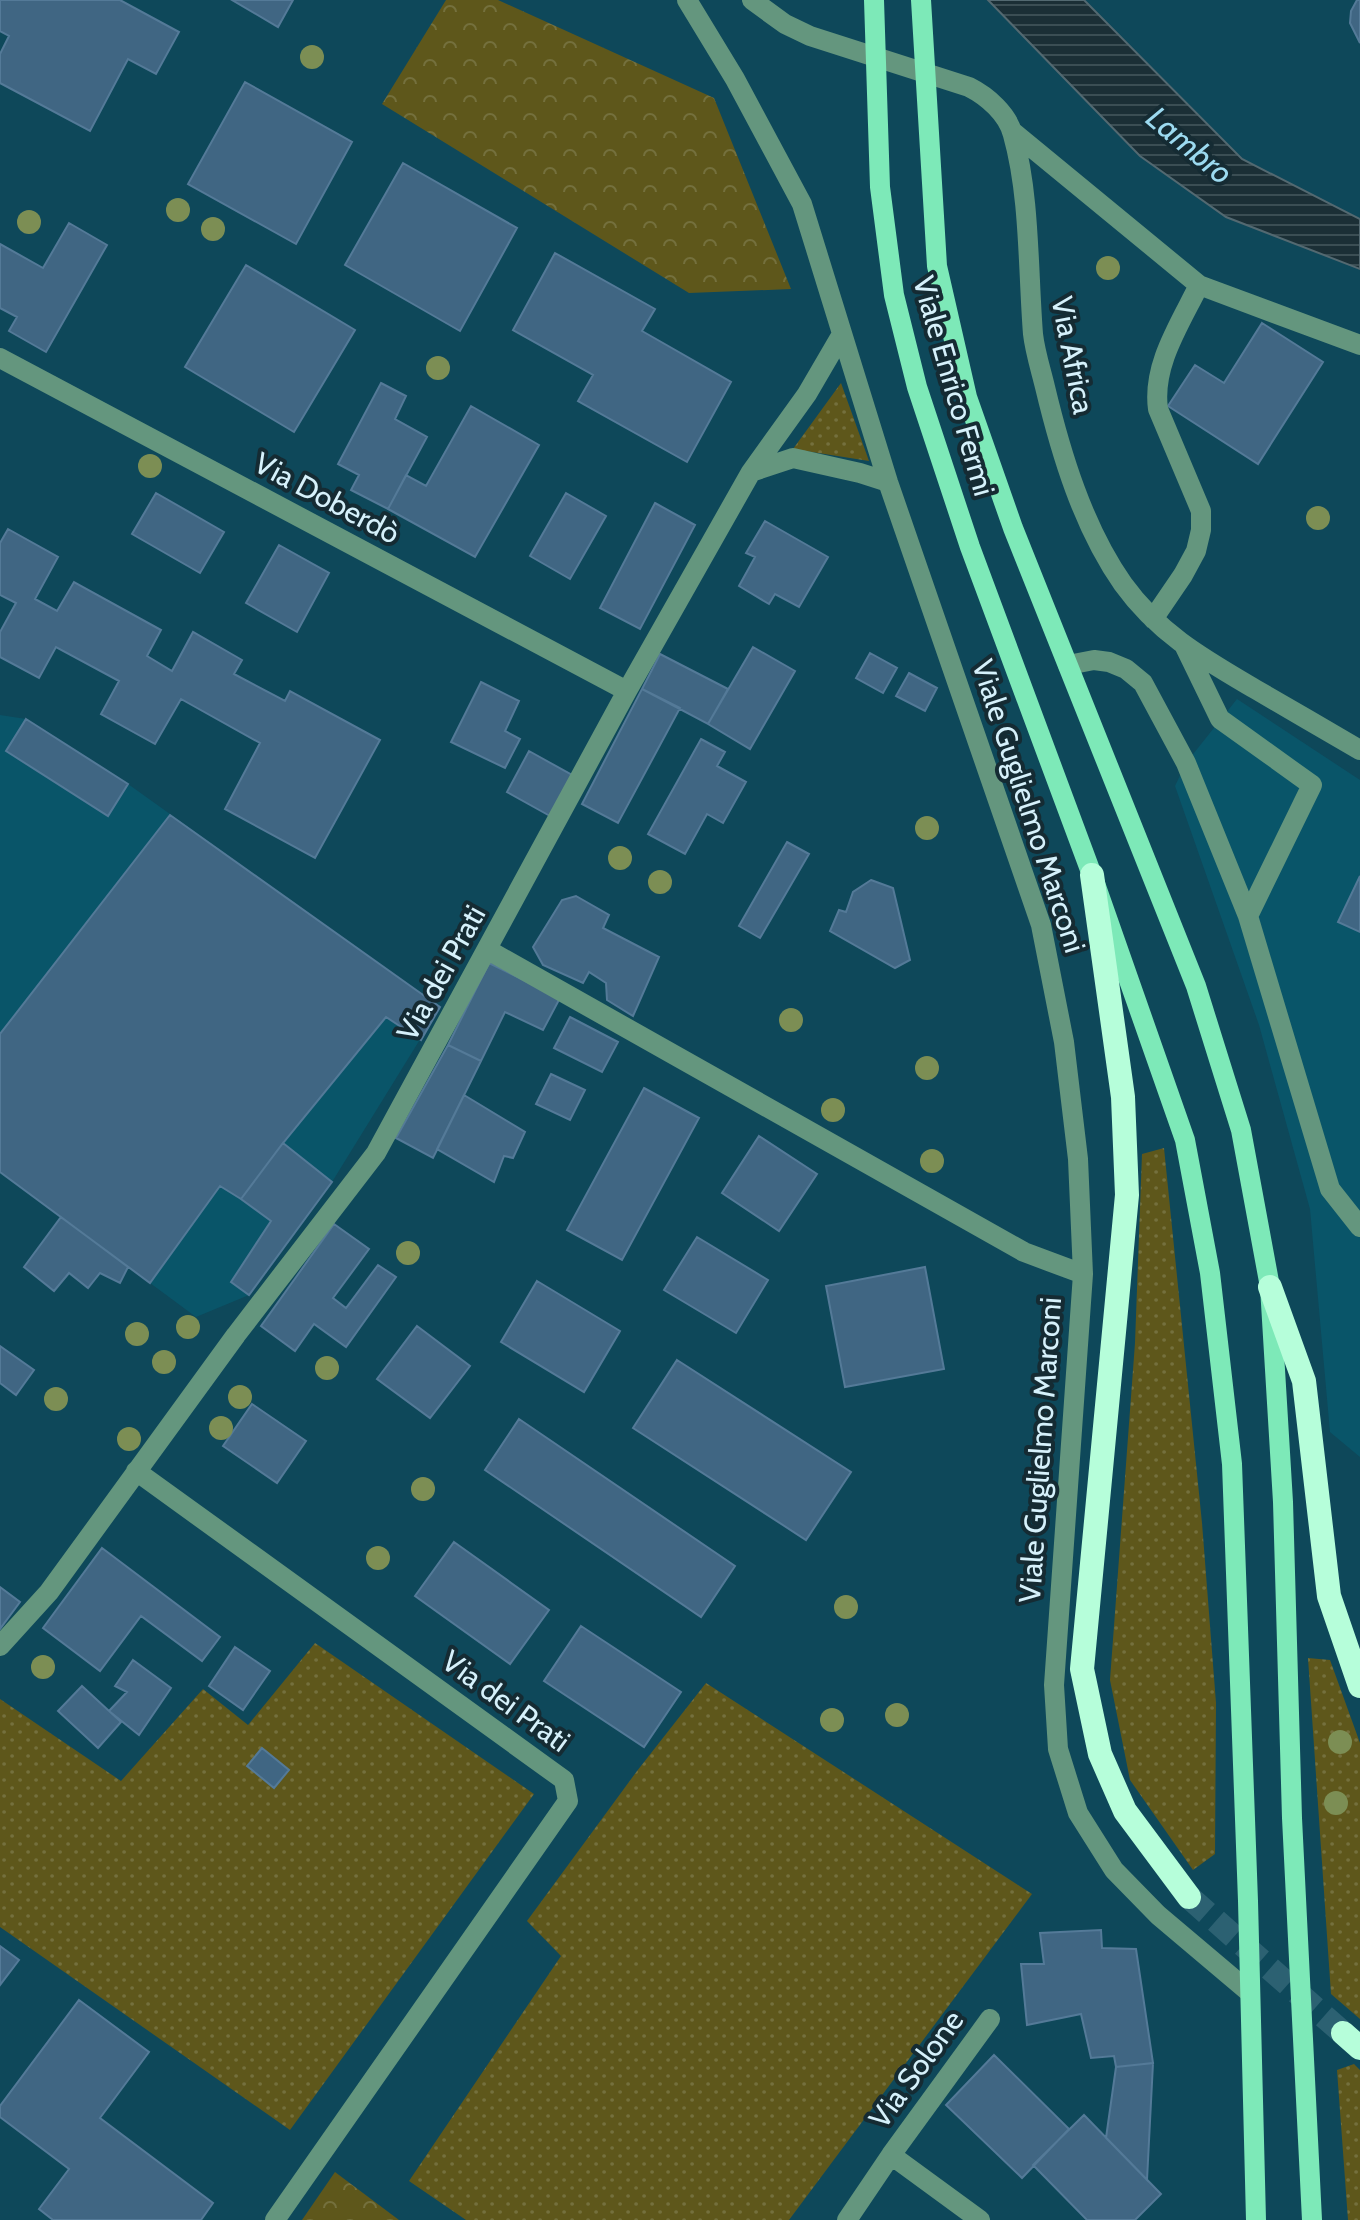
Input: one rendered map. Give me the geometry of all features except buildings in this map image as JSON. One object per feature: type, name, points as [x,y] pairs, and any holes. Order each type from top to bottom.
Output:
[{"type":"highway","points":[[1092,875],[1123,1097],[1127,1195],[1082,1669],[1100,1754],[1125,1811],[1189,1897]]},
{"type":"highway","points":[[1270,1287],[1304,1381],[1329,1596],[1360,1686]]},
{"type":"main road","name":"Viale Enrico Fermi","points":[[874,0],[880,187],[894,295],[917,387],[970,547]]},
{"type":"main road","name":"Viale Enrico Fermi","points":[[921,0],[937,266],[967,397],[1013,528],[1068,665]]},
{"type":"main road","name":"Viale Guglielmo Marconi","points":[[970,547],[1092,875],[1185,1140],[1210,1273],[1232,1464],[1248,1886],[1248,1991],[1256,2220]]},
{"type":"main road","points":[[1068,665],[1196,986],[1241,1130],[1270,1287],[1283,1502],[1292,1818],[1312,2220]]},
{"type":"street","name":"Viale Guglielmo Marconi","points":[[687,0],[735,79],[802,204],[888,482],[1041,925],[1066,1057],[1078,1159],[1083,1274],[1054,1685],[1058,1749],[1078,1813],[1114,1870],[1158,1915],[1248,1991]]},
{"type":"street","name":"Via Africa","points":[[752,0],[785,24],[810,36],[969,87],[984,95],[1013,132],[1023,195],[1033,339],[1052,414],[1068,468],[1089,521],[1123,583],[1153,619],[1185,647],[1360,750]]},
{"type":"street","points":[[1013,132],[1199,285],[1360,345]]},
{"type":"street","points":[[1153,619],[1196,551],[1201,530],[1201,511],[1158,409],[1156,392],[1167,350],[1199,285]]},
{"type":"street","name":"Via dei Prati","points":[[0,1646],[49,1592],[236,1335],[376,1153],[627,691],[751,472],[807,394],[842,334]]},
{"type":"street","name":"Via Doberdò","points":[[0,358],[627,691]]},
{"type":"street","points":[[751,472],[793,458],[888,482]]},
{"type":"street","points":[[1185,647],[1220,719],[1312,785],[1248,916]]},
{"type":"street","points":[[1068,665],[1094,660],[1109,662],[1126,669],[1143,683],[1186,763],[1248,916],[1330,1189],[1360,1227]]},
{"type":"street","points":[[488,950],[1024,1252],[1083,1274]]},
{"type":"street","name":"Via dei Prati","points":[[136,1471],[564,1780],[568,1801],[275,2220]]},
{"type":"street","name":"Via Solone","points":[[847,2220],[990,2019]]},
{"type":"street","name":"Via Solone","points":[[891,2155],[980,2220]]},
{"type":"shaded area","points":[[1237,699],[1360,780],[1360,1457],[1330,1432],[1310,1209],[1259,1025],[1175,786],[1186,763]]},
{"type":"shaded area","points":[[0,715],[26,719],[128,784],[440,1007],[332,1182],[249,1295],[196,1317],[0,1172]]},
{"type":"green space","points":[[446,0],[498,0],[714,98],[791,289],[689,293],[382,104]]},
{"type":"green space","points":[[841,383],[869,461],[793,449]]},
{"type":"green space","points":[[1164,1148],[1202,1523],[1216,1703],[1215,1854],[1193,1870],[1130,1780],[1110,1680],[1135,1343],[1142,1154]]},
{"type":"green space","points":[[315,1643],[534,1794],[290,2130],[0,1927],[0,1699],[121,1781],[203,1689],[248,1725]]},
{"type":"green space","points":[[1308,1658],[1330,1660],[1360,1743],[1360,2019],[1331,1994]]},
{"type":"green space","points":[[706,1683],[1032,1894],[789,2220],[466,2220],[409,2181],[561,1956],[527,1921]]},
{"type":"green space","points":[[1354,2064],[1360,2070],[1360,2220],[1348,2220],[1337,2070]]},
{"type":"green space","points":[[335,2172],[399,2220],[302,2220]]},
{"type":"water","name":"Lambro","points":[[988,0],[1084,0],[1242,159],[1360,219],[1360,269],[1226,217],[1140,156]]},
{"type":"tunnel","points":[[1189,1897],[1343,2033]]}]
